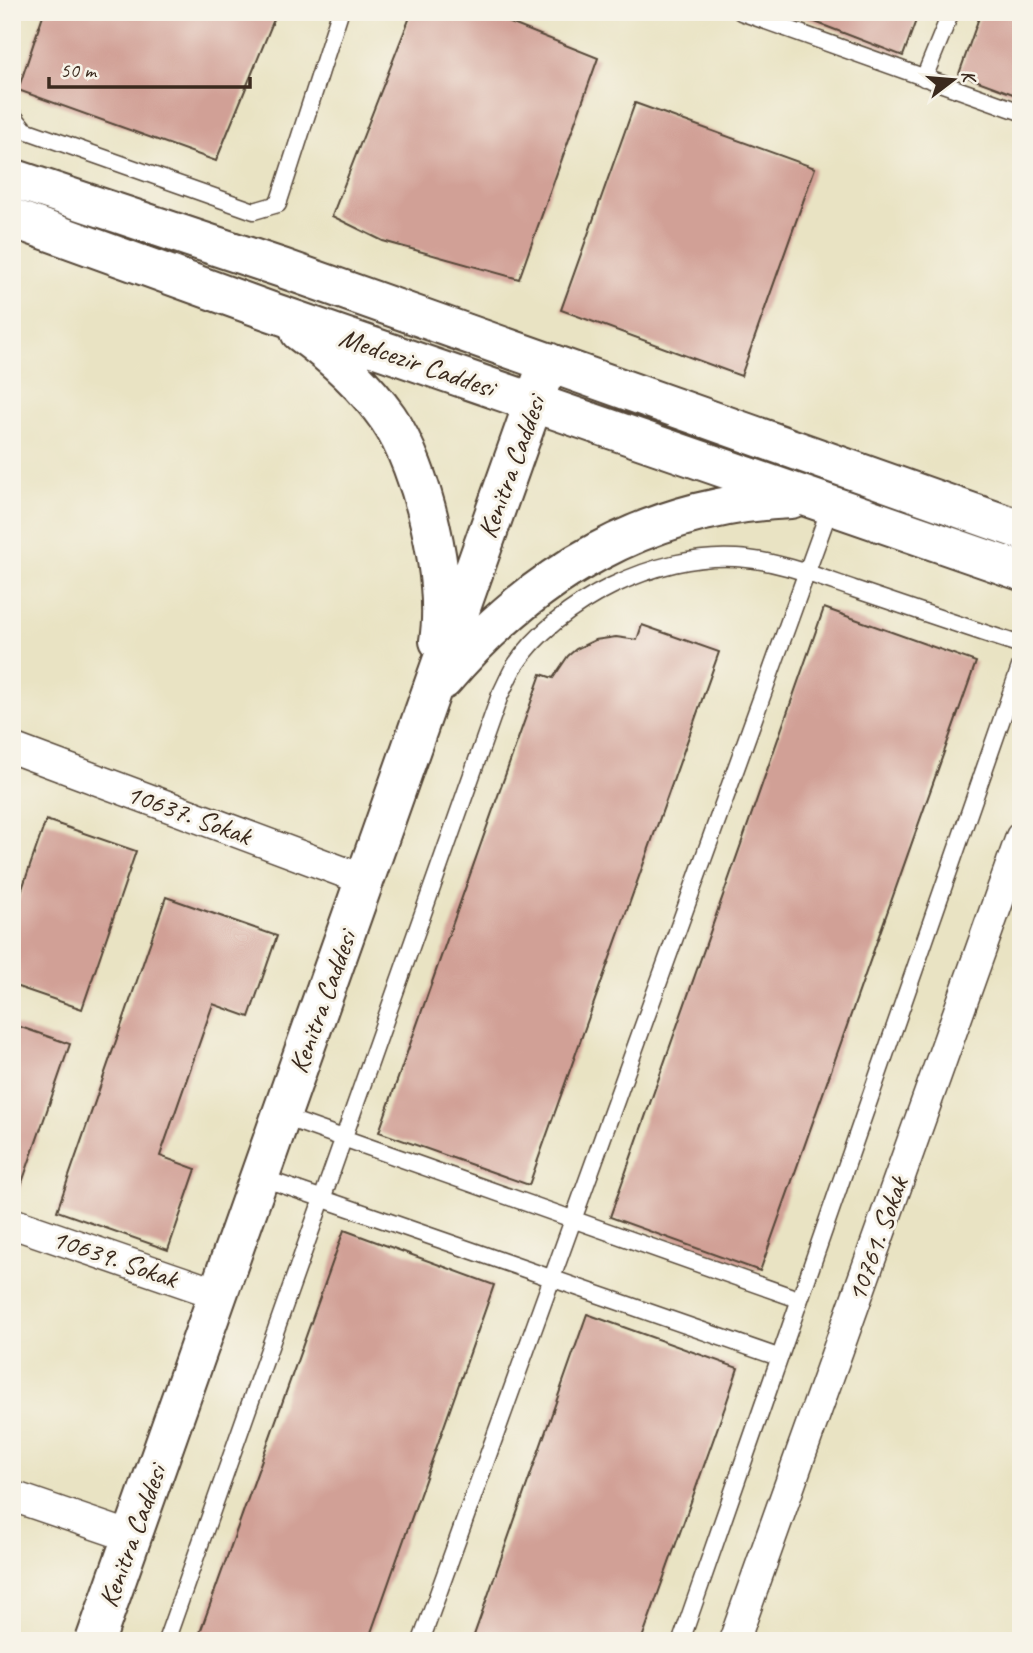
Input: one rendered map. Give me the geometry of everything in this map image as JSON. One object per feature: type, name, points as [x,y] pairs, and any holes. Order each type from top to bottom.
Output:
[{"type":"street","name":"Medcezir Caddesi","points":[[12,177],[282,268],[1021,530]]},
{"type":"street","name":"Medcezir Caddesi","points":[[12,218],[272,312],[1021,571]]},
{"type":"street","points":[[272,312],[314,342],[367,390],[390,420],[408,458],[433,540],[440,584],[440,632],[430,695]]},
{"type":"street","name":"Kenitra Caddesi","points":[[95,1641],[548,362]]},
{"type":"street","points":[[430,695],[491,628],[556,576],[591,553],[632,534],[704,510],[737,503],[819,502]]},
{"type":"street","name":"10637. Sokak","points":[[12,748],[365,880]]},
{"type":"street","name":"10761. Sokak","points":[[734,1641],[1021,837]]},
{"type":"street","name":"10639. Sokak","points":[[12,1223],[218,1294]]},
{"type":"street","points":[[12,1496],[132,1537]]},
{"type":"street","points":[[75,1641],[108,1602]]},
{"type":"street","points":[[108,1602],[109,1641]]},
{"type":"lane","points":[[12,114],[25,130],[254,211],[278,204],[340,12]]},
{"type":"lane","points":[[741,12],[1021,112]]},
{"type":"lane","points":[[924,78],[951,12]]},
{"type":"lane","points":[[421,1641],[806,573],[819,502]]},
{"type":"lane","points":[[166,1641],[500,695],[514,667],[557,622],[590,598],[624,580],[663,565],[735,558],[806,573],[1021,645]]},
{"type":"lane","points":[[681,1641],[1021,664]]},
{"type":"lane","points":[[281,1116],[798,1299]]},
{"type":"lane","points":[[260,1177],[778,1357]]},
{"type":"building","points":[[44,12],[277,12],[216,161],[18,90]]},
{"type":"building","points":[[412,12],[483,12],[598,58],[519,279],[383,241],[332,216]]},
{"type":"building","points":[[789,12],[919,12],[903,56]]},
{"type":"building","points":[[981,12],[1021,12],[1021,97],[959,74]]},
{"type":"building","points":[[635,103],[815,168],[741,376],[561,310]]},
{"type":"building","points":[[824,608],[976,662],[760,1271],[610,1217]]},
{"type":"building","points":[[642,625],[719,652],[529,1185],[379,1132],[541,674],[553,678],[568,656],[595,640],[616,637],[637,640]]},
{"type":"building","points":[[46,820],[136,851],[82,1009],[12,985],[12,918]]},
{"type":"building","points":[[166,897],[277,936],[249,1017],[213,1004],[160,1156],[196,1169],[168,1250],[57,1211]]},
{"type":"building","points":[[12,1024],[70,1044],[17,1197],[12,1195]]},
{"type":"building","points":[[344,1230],[494,1285],[368,1641],[197,1641]]},
{"type":"building","points":[[587,1314],[738,1368],[725,1407],[641,1641],[472,1641]]}]
